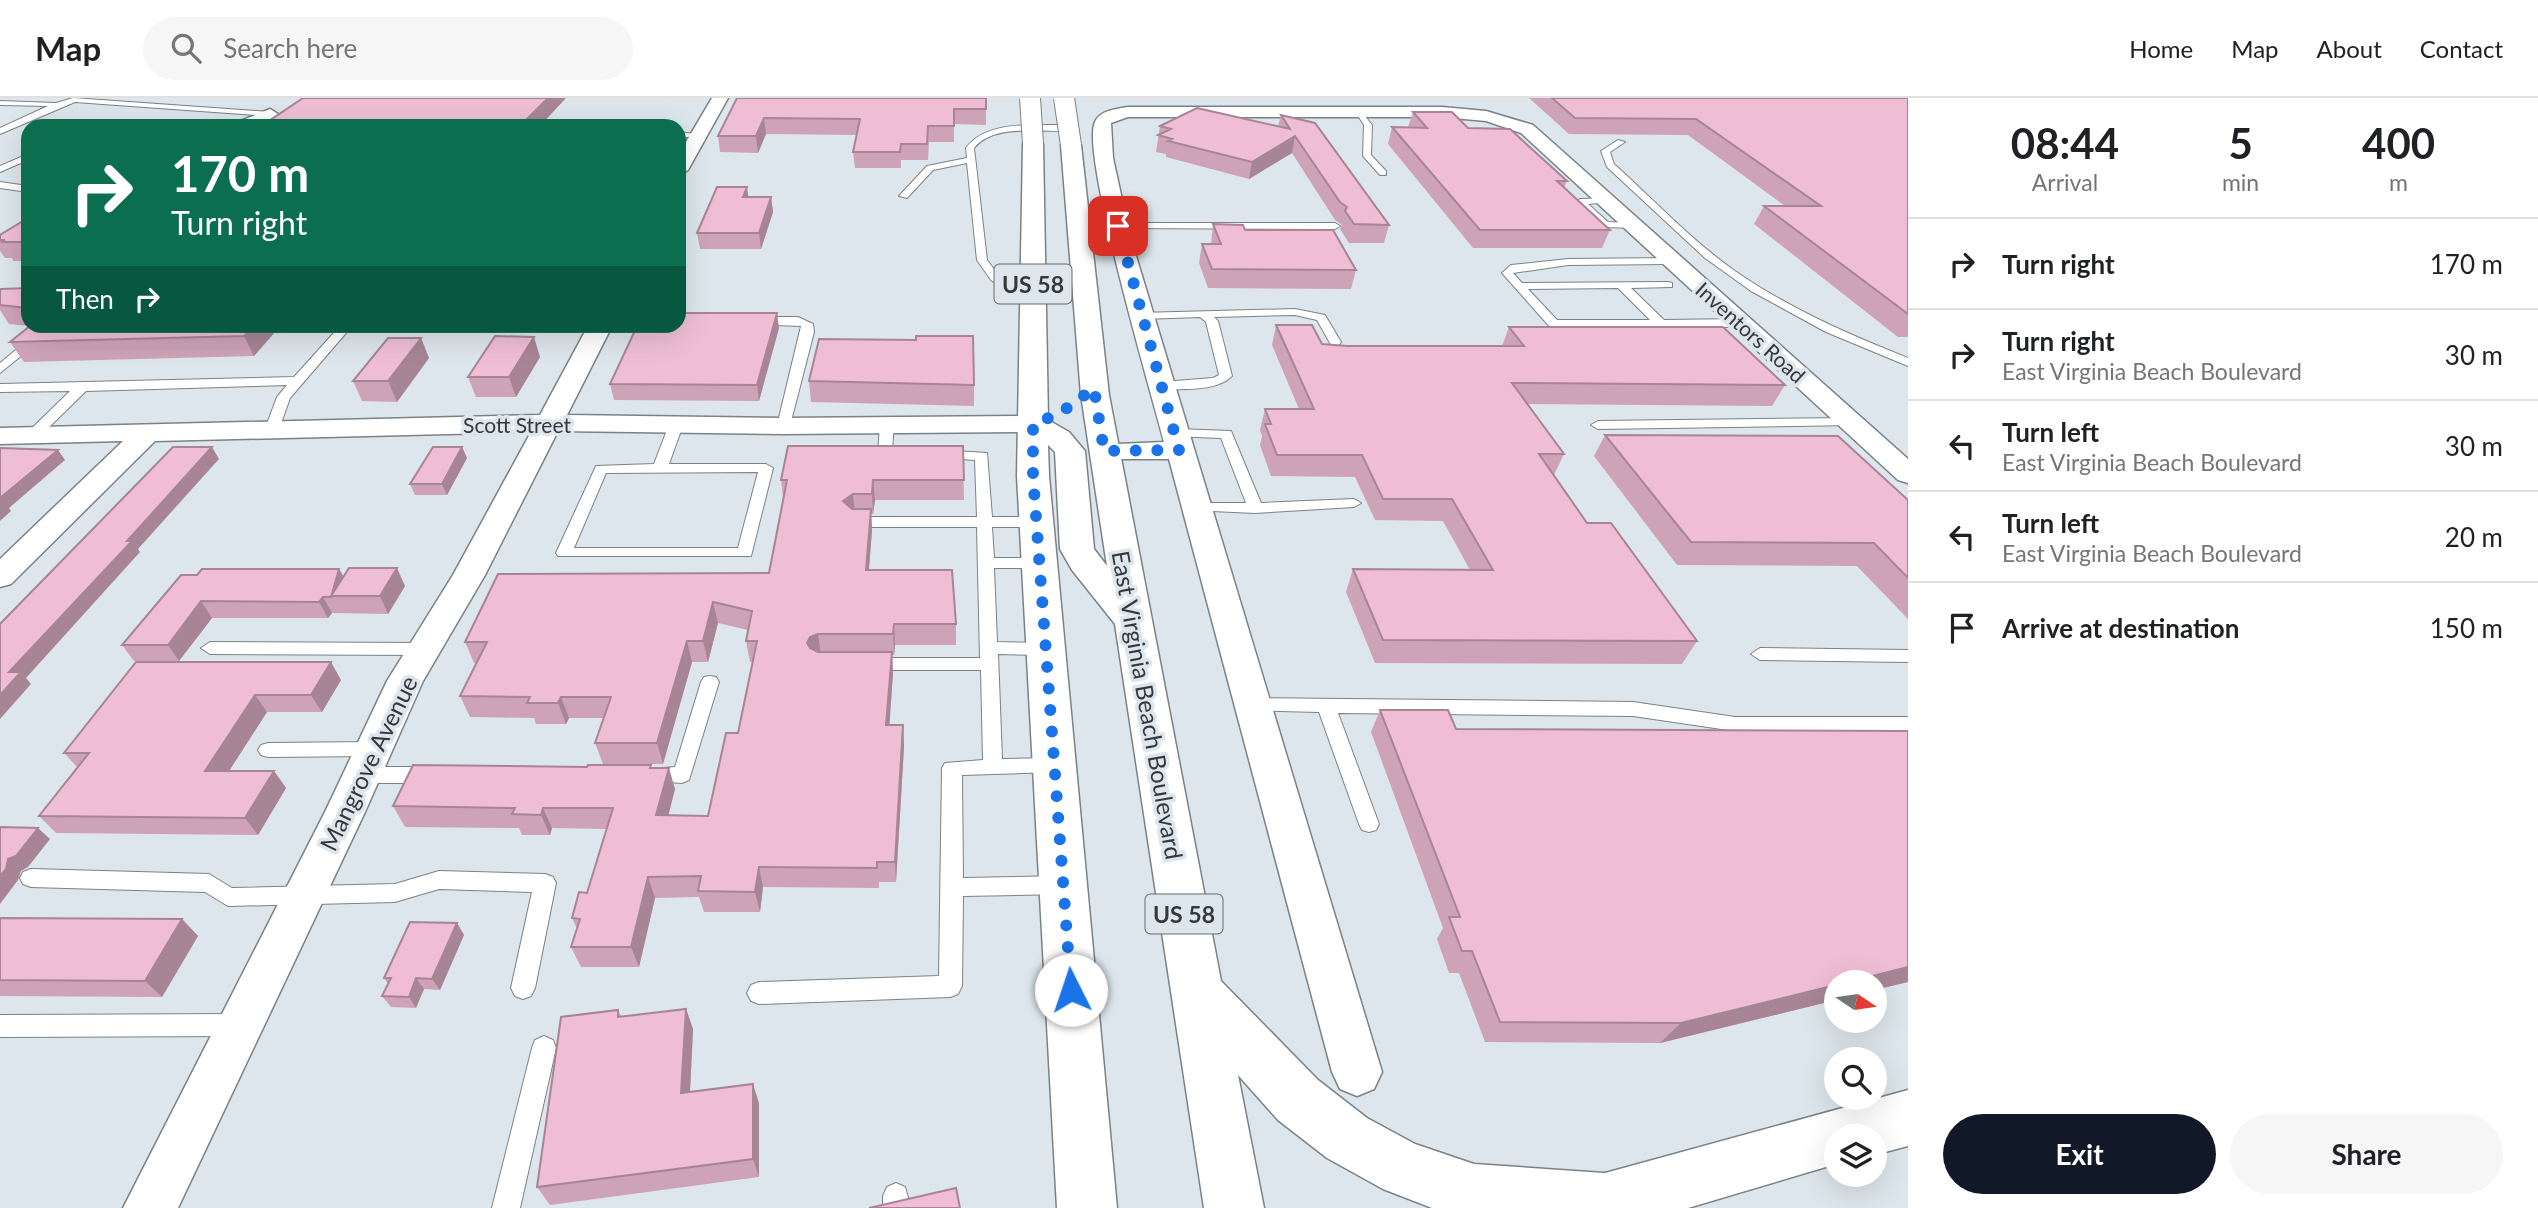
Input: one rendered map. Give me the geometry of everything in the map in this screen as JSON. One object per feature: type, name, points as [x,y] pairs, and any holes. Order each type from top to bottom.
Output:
[{"type":"main road","name":"US 58","points":[[1030,98],[1033,144],[1033,424],[1037,542],[1087,1208]]},
{"type":"main road","name":"East Virginia Beach Boulevard","points":[[1064,98],[1080,133],[1079,246],[1094,388],[1234,1208]]},
{"type":"main road","points":[[1033,424],[1059,414],[1094,388]]},
{"type":"main road","points":[[1033,424],[1063,441],[1070,452],[1077,549],[1084,562],[1133,620]]},
{"type":"main road","points":[[1198,993],[1298,1100],[1347,1138],[1402,1169],[1474,1193],[1595,1206],[1824,1140]]},
{"type":"main road","points":[[1884,1124],[1908,1118]]},
{"type":"street","points":[[686,157],[720,98]]},
{"type":"street","name":"Inventors Road","points":[[1080,133],[1109,116],[1128,112],[1463,114],[1492,117],[1527,129],[1533,141],[1601,195],[1908,474]]},
{"type":"street","points":[[259,119],[270,114]]},
{"type":"street","name":"East Virginia Beach Boulevard","points":[[1080,133],[1100,137],[1118,226],[1142,315],[1356,1072]]},
{"type":"street","name":"Mangrove Avenue","points":[[150,1208],[304,895],[405,681],[469,575],[596,333]]},
{"type":"street","name":"Scott Street","points":[[0,436],[145,435],[272,429],[551,423],[784,426],[1033,424]]},
{"type":"street","points":[[0,577],[145,435]]},
{"type":"street","points":[[1104,451],[1177,442]]},
{"type":"lane","points":[[27,119],[75,100],[270,114]]},
{"type":"lane","points":[[0,103],[60,104]]},
{"type":"lane","points":[[1358,113],[1368,125],[1367,156],[1382,173]]},
{"type":"lane","points":[[0,131],[21,122]]},
{"type":"lane","points":[[1033,306],[995,278],[982,260],[970,148],[972,142],[985,135],[1009,130],[1080,133]]},
{"type":"lane","points":[[686,135],[698,135]]},
{"type":"lane","points":[[1621,142],[1605,151],[1610,165],[1710,256],[1758,289],[1808,317],[1908,362]]},
{"type":"lane","points":[[0,169],[21,160]]},
{"type":"lane","points":[[904,196],[930,167],[971,160]]},
{"type":"lane","points":[[0,185],[21,187]]},
{"type":"lane","points":[[1118,226],[1335,226]]},
{"type":"lane","points":[[1672,261],[1567,262],[1511,268],[1507,273],[1554,324],[1741,323]]},
{"type":"lane","points":[[1621,285],[1660,323]]},
{"type":"lane","points":[[1520,286],[1668,285]]},
{"type":"lane","points":[[1142,315],[1295,312],[1321,317],[1335,342]]},
{"type":"lane","points":[[1162,386],[1216,382],[1226,376],[1212,321],[1203,314]]},
{"type":"lane","points":[[745,321],[799,321],[807,324],[808,332],[784,426]]},
{"type":"lane","points":[[0,369],[44,333]]},
{"type":"lane","points":[[272,429],[284,397],[340,333]]},
{"type":"lane","points":[[0,388],[299,381]]},
{"type":"lane","points":[[32,436],[82,387]]},
{"type":"lane","points":[[1598,425],[1850,422]]},
{"type":"lane","points":[[660,468],[676,425]]},
{"type":"lane","points":[[887,425],[880,452],[885,454],[982,456],[993,767]]},
{"type":"lane","points":[[1177,442],[1226,434],[1255,508]]},
{"type":"lane","points":[[660,468],[766,468],[745,553],[564,553],[601,469],[660,468]]},
{"type":"lane","points":[[1196,508],[1354,503]]},
{"type":"lane","points":[[855,522],[985,522],[1037,542]]},
{"type":"lane","points":[[986,563],[1037,542]]},
{"type":"lane","points":[[210,648],[424,649]]},
{"type":"lane","points":[[849,664],[989,656],[1045,649]]},
{"type":"lane","points":[[1760,654],[1908,656]]},
{"type":"lane","points":[[627,775],[682,775],[710,682]]},
{"type":"lane","points":[[1254,705],[1633,709],[1735,724],[1908,724]]},
{"type":"lane","points":[[1326,706],[1369,824]]},
{"type":"lane","points":[[268,750],[446,775]]},
{"type":"lane","points":[[758,993],[950,986],[952,768],[1054,765]]},
{"type":"lane","points":[[31,878],[209,883],[228,897],[395,893],[439,880],[545,883],[523,988]]},
{"type":"lane","points":[[952,887],[1063,885]]},
{"type":"lane","points":[[0,1026],[240,1025]]},
{"type":"lane","points":[[506,1208],[544,1048]]},
{"type":"building","points":[[303,98],[548,98],[527,119],[272,119]]},
{"type":"building","points":[[737,98],[986,98],[986,109],[954,109],[954,126],[928,126],[927,144],[901,144],[900,152],[853,152],[860,119],[764,118],[756,136],[718,136]]},
{"type":"building","points":[[1552,98],[1908,98],[1908,314],[1764,206],[1821,206],[1696,119],[1575,118]]},
{"type":"building","points":[[1197,108],[1290,129],[1281,115],[1315,123],[1389,225],[1354,224],[1345,211],[1347,207],[1340,202],[1295,136],[1252,162],[1168,141],[1172,139],[1158,135],[1171,129],[1160,126]]},
{"type":"building","points":[[1413,112],[1452,112],[1468,128],[1510,129],[1567,181],[1557,181],[1610,230],[1480,230],[1392,127],[1427,128]]},
{"type":"building","points":[[717,187],[747,187],[743,197],[771,197],[759,233],[697,233]]},
{"type":"building","points":[[21,222],[21,242],[1,242],[5,240],[0,240],[0,235]]},
{"type":"building","points":[[1213,224],[1243,225],[1245,230],[1333,230],[1356,270],[1212,269],[1202,244],[1221,244]]},
{"type":"building","points":[[21,288],[21,307],[0,305],[0,289]]},
{"type":"building","points":[[686,313],[777,313],[757,385],[610,384],[634,333],[686,333]]},
{"type":"building","points":[[1276,325],[1312,325],[1322,344],[1347,346],[1524,346],[1509,327],[1723,327],[1785,385],[1512,383],[1564,454],[1539,454],[1587,523],[1611,523],[1697,641],[1383,640],[1353,569],[1493,570],[1452,499],[1383,499],[1362,455],[1277,455],[1265,424],[1271,424],[1265,409],[1314,409]]},
{"type":"building","points":[[21,333],[247,333],[244,336],[10,342]]},
{"type":"building","points":[[495,336],[534,337],[509,377],[468,377]]},
{"type":"building","points":[[916,336],[973,336],[974,385],[809,381],[819,339],[916,340]]},
{"type":"building","points":[[388,338],[421,338],[388,381],[353,381]]},
{"type":"building","points":[[1605,435],[1838,436],[1908,500],[1908,578],[1874,543],[1691,542]]},
{"type":"building","points":[[788,446],[963,446],[964,480],[873,480],[872,494],[853,494],[843,501],[852,509],[871,509],[866,570],[952,570],[956,624],[894,624],[893,634],[818,634],[810,637],[807,643],[818,652],[892,652],[886,725],[903,725],[895,862],[877,862],[877,868],[759,867],[755,892],[698,891],[701,876],[648,877],[631,947],[571,947],[580,919],[572,918],[579,892],[587,893],[613,808],[543,808],[541,815],[512,814],[515,808],[393,806],[413,765],[651,765],[650,768],[669,768],[656,815],[708,816],[726,733],[738,733],[757,641],[746,641],[752,611],[713,602],[703,641],[687,641],[657,743],[595,743],[611,697],[561,697],[558,703],[527,703],[530,697],[460,696],[487,642],[465,642],[498,574],[769,573],[787,480],[781,480]]},
{"type":"building","points":[[173,447],[212,447],[127,541],[132,541],[9,672],[21,672],[0,695],[0,624]]},
{"type":"building","points":[[433,447],[462,447],[442,484],[410,484]]},
{"type":"building","points":[[0,448],[58,450],[0,498]]},
{"type":"building","points":[[349,568],[397,568],[380,596],[331,596]]},
{"type":"building","points":[[202,569],[339,569],[331,597],[323,597],[319,602],[201,601],[168,645],[122,645],[181,575],[197,575]]},
{"type":"building","points":[[136,662],[331,662],[311,695],[255,695],[205,771],[274,771],[245,818],[39,816],[89,753],[64,753]]},
{"type":"building","points":[[1380,710],[1448,710],[1456,729],[1908,731],[1908,967],[1887,972],[1887,970],[1824,970],[1824,988],[1681,1023],[1500,1022],[1472,951],[1462,951],[1449,917],[1460,917]]},
{"type":"building","points":[[0,827],[38,828],[16,856],[8,859],[6,869],[0,876]]},
{"type":"building","points":[[0,918],[182,919],[145,981],[0,980]]},
{"type":"building","points":[[410,922],[457,923],[432,979],[416,978],[409,997],[382,996],[391,978],[384,978]]},
{"type":"building","points":[[686,1009],[681,1093],[753,1084],[753,1159],[537,1187],[561,1017],[618,1010],[618,1017]]},
{"type":"building","points":[[956,1188],[960,1208],[869,1208]]},
{"type":"route","points":[[1071,990],[1033,476],[1033,424],[1059,414],[1094,388],[1104,451],[1179,450],[1118,226]]}]
